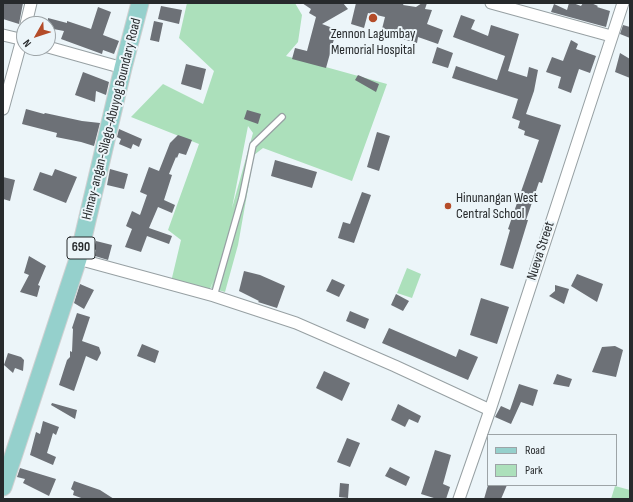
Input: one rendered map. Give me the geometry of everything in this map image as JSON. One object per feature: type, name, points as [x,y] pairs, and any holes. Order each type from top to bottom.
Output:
[{"type":"main road","name":"Himay-angan-Silago-Abuyog Boundary Road","points":[[3,487],[78,259],[123,68],[140,3]]},
{"type":"street","points":[[28,16],[31,3]]},
{"type":"street","points":[[491,3],[611,36]]},
{"type":"street","name":"Nueva Street","points":[[459,499],[490,410],[623,3]]},
{"type":"street","points":[[3,35],[16,36]]},
{"type":"street","points":[[56,49],[123,68]]},
{"type":"street","points":[[3,109],[18,56]]},
{"type":"street","points":[[78,259],[214,296],[296,323],[395,366],[490,410]]},
{"type":"lane","points":[[214,296],[242,198],[253,145],[282,117]]},
{"type":"green space","points":[[187,3],[295,3],[302,15],[298,42],[286,56],[387,84],[352,181],[263,148],[254,155],[238,245],[225,292],[211,288],[213,281],[210,289],[171,282],[181,240],[168,230],[199,144],[131,117],[163,84],[203,104],[214,71],[179,38]],"holes":[[[248,126],[253,133],[232,208]]]},
{"type":"green space","points":[[407,268],[421,274],[412,298],[397,293]]},
{"type":"green space","points":[[615,486],[630,490],[630,499],[611,499]]},
{"type":"building","points":[[3,3],[23,3],[21,16],[16,16],[16,23],[3,19]]},
{"type":"building","points":[[302,3],[343,3],[348,9],[322,24],[338,30],[326,68],[292,59],[295,48],[307,51],[316,17],[309,13],[311,9]]},
{"type":"building","points":[[356,3],[404,3],[403,5],[416,7],[422,3],[427,3],[425,9],[432,10],[427,24],[443,30],[438,44],[418,37],[417,43],[381,33],[385,17],[368,13],[364,28],[351,24]]},
{"type":"building","points":[[569,3],[581,6],[583,3],[591,3],[598,6],[597,7],[610,11],[606,27],[551,12],[554,4],[567,10]]},
{"type":"building","points":[[161,6],[182,10],[179,24],[158,19]]},
{"type":"building","points":[[98,7],[111,12],[103,35],[119,41],[114,54],[103,50],[102,54],[61,39],[64,31],[56,30],[56,20],[67,23],[67,21],[91,29]]},
{"type":"building","points":[[461,15],[475,20],[471,29],[488,36],[491,25],[519,34],[508,71],[527,77],[529,67],[538,70],[534,91],[526,114],[561,125],[542,183],[539,182],[526,220],[528,220],[513,269],[500,265],[510,230],[508,229],[539,140],[524,135],[525,131],[518,128],[520,121],[512,118],[518,99],[452,78],[456,66],[497,80],[505,56],[453,37]]},
{"type":"building","points":[[154,21],[163,23],[159,42],[150,40]]},
{"type":"building","points":[[623,25],[630,27],[630,38],[620,34]]},
{"type":"building","points":[[571,40],[578,44],[576,49],[596,56],[590,73],[579,69],[571,93],[558,88],[561,77],[546,72],[552,57],[563,61]]},
{"type":"building","points":[[437,47],[453,53],[448,68],[432,63]]},
{"type":"building","points":[[620,53],[630,59],[630,78],[615,72]]},
{"type":"building","points":[[186,64],[206,69],[201,90],[181,84]]},
{"type":"building","points":[[83,72],[109,82],[106,95],[96,91],[95,102],[75,95]]},
{"type":"building","points":[[358,75],[379,84],[376,92],[355,80]]},
{"type":"building","points":[[26,109],[44,114],[100,123],[94,146],[56,137],[57,133],[22,124]]},
{"type":"building","points":[[247,110],[261,114],[258,124],[244,119]]},
{"type":"building","points":[[119,129],[142,139],[139,147],[133,144],[131,149],[119,144],[121,139],[117,137]]},
{"type":"building","points":[[377,132],[390,136],[379,171],[367,167]]},
{"type":"building","points":[[178,135],[192,140],[186,155],[179,153],[177,158],[176,157],[169,174],[172,175],[164,200],[175,205],[172,213],[158,207],[149,228],[172,236],[169,244],[147,236],[141,252],[125,247],[132,229],[126,226],[132,211],[140,215],[147,195],[140,192],[149,167],[159,171],[170,143]]},
{"type":"building","points":[[275,160],[317,172],[312,188],[271,176]]},
{"type":"building","points":[[55,169],[77,177],[66,203],[33,190],[40,172],[52,176]]},
{"type":"building","points":[[110,169],[128,174],[124,189],[107,185]]},
{"type":"building","points":[[3,177],[15,180],[10,201],[3,199]]},
{"type":"building","points":[[362,192],[371,195],[354,243],[338,238],[343,222],[350,224]]},
{"type":"building","points":[[96,241],[112,245],[108,260],[95,256],[96,250],[94,249]]},
{"type":"building","points":[[29,256],[46,266],[38,285],[40,286],[37,297],[20,292],[29,275],[24,273]]},
{"type":"building","points":[[244,271],[260,275],[285,286],[277,308],[258,302],[259,301],[239,291]]},
{"type":"building","points":[[577,274],[603,284],[597,302],[571,286]]},
{"type":"building","points":[[332,279],[345,285],[339,297],[326,291]]},
{"type":"building","points":[[80,284],[94,290],[84,309],[74,303]]},
{"type":"building","points":[[555,285],[569,289],[564,304],[549,296],[555,291]]},
{"type":"building","points":[[396,294],[409,301],[403,311],[391,305]]},
{"type":"building","points":[[481,298],[509,307],[497,344],[470,335]]},
{"type":"building","points":[[350,311],[369,319],[365,329],[346,321]]},
{"type":"building","points":[[77,313],[90,317],[82,341],[99,347],[101,353],[97,361],[86,356],[74,391],[59,385],[67,360],[70,357],[70,351],[72,352],[72,328]]},
{"type":"building","points":[[389,328],[456,357],[459,349],[478,357],[468,380],[382,343]]},
{"type":"building","points":[[142,344],[159,351],[155,363],[137,356]]},
{"type":"building","points":[[615,346],[623,350],[616,377],[592,372],[602,347]]},
{"type":"building","points":[[8,353],[21,357],[24,360],[23,371],[15,368],[13,373],[4,365]]},
{"type":"building","points":[[324,371],[350,383],[342,401],[316,388]]},
{"type":"building","points":[[557,374],[572,379],[569,387],[553,384]]},
{"type":"building","points":[[519,384],[538,390],[533,406],[521,402],[511,424],[495,417],[501,406],[510,410]]},
{"type":"building","points":[[52,403],[77,410],[75,419],[51,405]]},
{"type":"building","points":[[398,404],[421,416],[418,423],[409,419],[405,427],[391,420]]},
{"type":"building","points":[[43,421],[59,427],[56,435],[53,433],[47,453],[56,457],[53,465],[30,455],[36,432],[40,434]]},
{"type":"building","points":[[347,438],[360,443],[350,467],[337,462]]},
{"type":"building","points":[[435,450],[451,455],[443,484],[450,487],[446,499],[437,499],[421,494]]},
{"type":"building","points":[[390,467],[410,477],[406,486],[385,476]]},
{"type":"building","points":[[20,468],[56,479],[49,496],[23,483],[25,479],[17,477]]},
{"type":"building","points":[[74,481],[100,490],[114,499],[84,499],[73,495],[74,491],[71,489]]},
{"type":"building","points":[[340,483],[349,484],[348,498],[339,497]]},
{"type":"building","points":[[488,486],[507,486],[501,499],[484,499]]},
{"type":"place","name":"Zennon Lagumbay Memorial Hospital","points":[[373,18]]},
{"type":"place","name":"Hinunangan West Central School","points":[[448,206]]}]
